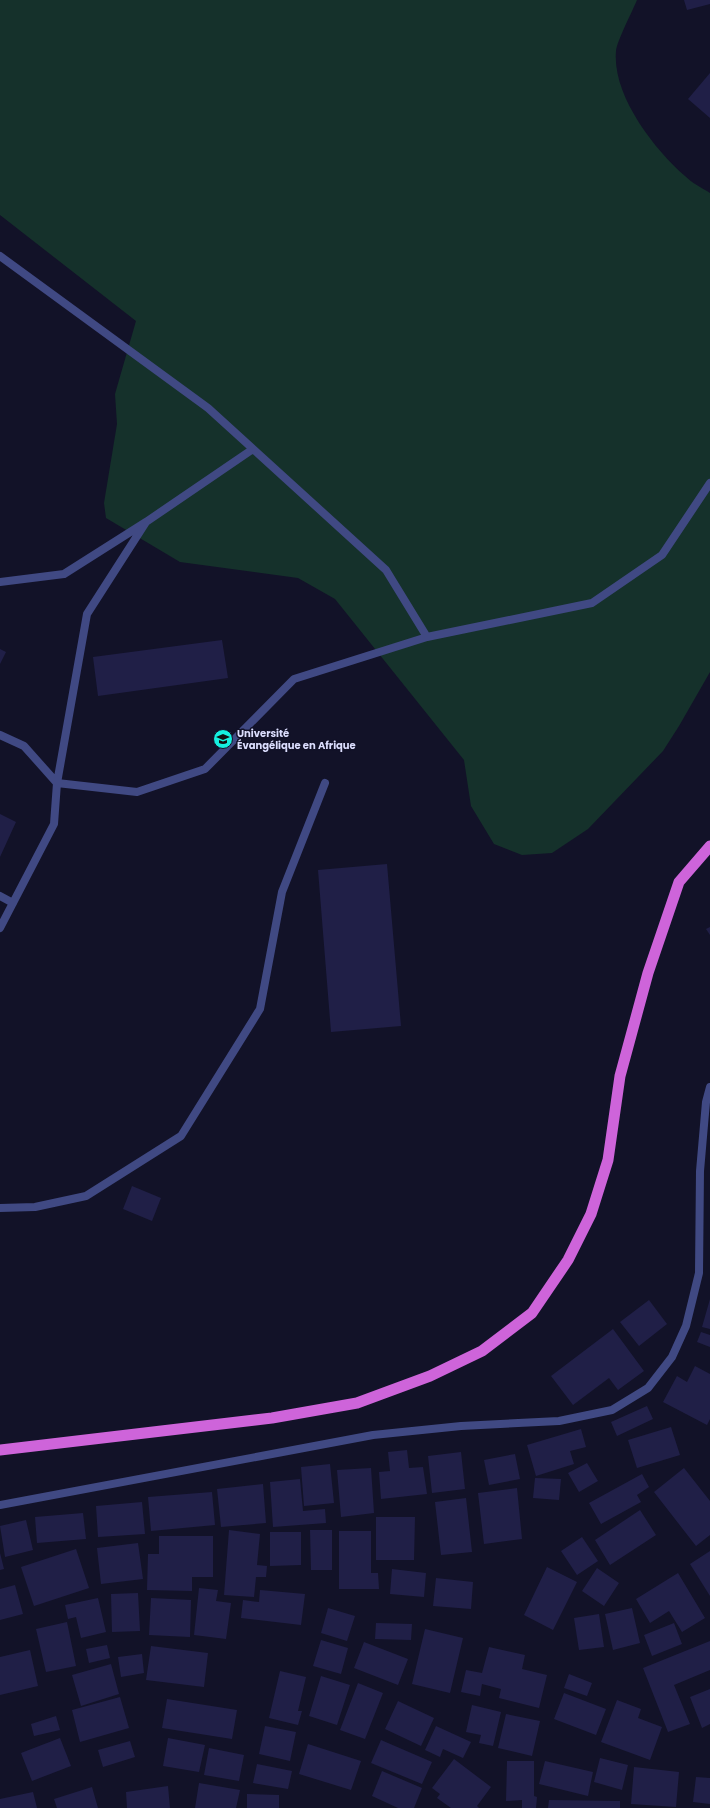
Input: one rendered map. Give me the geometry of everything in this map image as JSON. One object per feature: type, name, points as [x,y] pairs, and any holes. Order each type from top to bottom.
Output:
[{"type":"highway","points":[[0,1450],[272,1418],[357,1403],[430,1376],[482,1351],[532,1313],[568,1260],[591,1214],[608,1160],[620,1076],[648,973],[679,882],[710,846]]},
{"type":"street","points":[[0,256],[208,408],[386,570],[427,637]]},
{"type":"street","points":[[0,582],[64,574],[146,522],[253,449]]},
{"type":"street","points":[[0,735],[24,746],[57,783],[137,792],[205,769],[294,679],[427,637],[592,603],[662,555],[709,487],[710,483]]},
{"type":"street","points":[[0,928],[54,824],[57,783],[87,614],[146,522]]},
{"type":"street","points":[[0,1208],[35,1207],[86,1196],[181,1136],[260,1009],[282,892],[325,783]]},
{"type":"street","points":[[0,896],[13,903]]},
{"type":"street","points":[[0,1505],[372,1435],[460,1426],[560,1421],[612,1410],[648,1388],[672,1357],[686,1326],[699,1273],[700,1171],[706,1102],[710,1087]]},
{"type":"green space","points":[[0,0],[637,0],[616,51],[617,68],[621,85],[637,120],[648,136],[673,165],[688,179],[710,193],[710,672],[663,751],[588,829],[552,853],[522,855],[494,844],[471,806],[464,760],[335,599],[298,578],[180,562],[106,518],[104,503],[117,424],[115,394],[136,321],[0,215]]},
{"type":"building","points":[[684,0],[710,0],[710,4],[687,10]]},
{"type":"building","points":[[710,73],[710,118],[688,99]]},
{"type":"building","points":[[222,640],[228,678],[98,696],[93,657]]},
{"type":"building","points":[[0,649],[6,652],[0,664]]},
{"type":"building","points":[[0,814],[16,822],[0,857]]},
{"type":"building","points":[[387,864],[401,1026],[331,1032],[318,870]]},
{"type":"building","points":[[710,927],[710,935],[706,929]]},
{"type":"building","points":[[132,1186],[161,1198],[152,1221],[123,1209]]},
{"type":"building","points":[[710,1299],[710,1329],[702,1327]]},
{"type":"building","points":[[649,1300],[667,1324],[639,1346],[620,1322]]},
{"type":"building","points":[[613,1329],[644,1371],[618,1390],[609,1378],[573,1405],[551,1376]]},
{"type":"building","points":[[701,1332],[710,1335],[710,1347],[697,1342]]},
{"type":"building","points":[[695,1366],[710,1374],[710,1419],[707,1425],[663,1402],[677,1376],[687,1382]]},
{"type":"building","points":[[647,1406],[653,1419],[617,1436],[611,1422]]},
{"type":"building","points":[[671,1427],[680,1455],[637,1468],[628,1440]]},
{"type":"building","points":[[581,1429],[586,1447],[570,1451],[574,1464],[536,1476],[527,1445]]},
{"type":"building","points":[[407,1450],[409,1468],[423,1467],[427,1494],[381,1499],[379,1472],[390,1471],[388,1452]]},
{"type":"building","points":[[461,1452],[465,1489],[432,1493],[428,1456]]},
{"type":"building","points":[[515,1454],[520,1479],[489,1485],[484,1460]]},
{"type":"building","points":[[587,1463],[598,1481],[579,1492],[568,1473]]},
{"type":"building","points":[[330,1464],[334,1503],[304,1506],[301,1467]]},
{"type":"building","points":[[371,1468],[374,1513],[341,1517],[337,1470]]},
{"type":"building","points":[[684,1468],[710,1501],[710,1535],[696,1546],[654,1492]]},
{"type":"building","points":[[642,1474],[649,1487],[637,1495],[641,1502],[601,1524],[589,1503]]},
{"type":"building","points":[[535,1478],[561,1479],[559,1500],[533,1498]]},
{"type":"building","points":[[300,1479],[303,1511],[325,1509],[326,1523],[273,1527],[270,1482]]},
{"type":"building","points":[[263,1484],[266,1523],[221,1527],[217,1489]]},
{"type":"building","points":[[517,1488],[522,1539],[484,1544],[478,1493]]},
{"type":"building","points":[[212,1492],[215,1525],[151,1531],[148,1497]]},
{"type":"building","points":[[466,1498],[472,1552],[441,1555],[435,1502]]},
{"type":"building","points":[[142,1502],[145,1534],[98,1537],[96,1506]]},
{"type":"building","points":[[640,1510],[656,1535],[610,1565],[595,1540]]},
{"type":"building","points":[[83,1513],[86,1539],[37,1543],[35,1517]]},
{"type":"building","points":[[376,1517],[415,1517],[414,1560],[376,1560]]},
{"type":"building","points":[[26,1520],[33,1550],[5,1557],[0,1526]]},
{"type":"building","points":[[229,1530],[260,1534],[257,1565],[267,1566],[266,1577],[256,1577],[254,1597],[224,1595]]},
{"type":"building","points":[[310,1530],[332,1530],[332,1570],[311,1570]]},
{"type":"building","points":[[339,1531],[371,1531],[371,1573],[378,1573],[379,1589],[339,1589]]},
{"type":"building","points":[[270,1532],[301,1532],[301,1565],[270,1566]]},
{"type":"building","points":[[159,1536],[213,1536],[213,1577],[192,1577],[192,1591],[147,1590],[148,1554],[159,1554]]},
{"type":"building","points":[[582,1537],[598,1561],[577,1575],[561,1551]]},
{"type":"building","points":[[138,1543],[143,1579],[101,1584],[97,1548]]},
{"type":"building","points":[[76,1549],[89,1588],[34,1606],[21,1567]]},
{"type":"building","points":[[710,1551],[710,1596],[690,1564]]},
{"type":"building","points":[[0,1553],[4,1569],[0,1570]]},
{"type":"building","points":[[547,1567],[577,1582],[553,1630],[524,1615]]},
{"type":"building","points":[[597,1568],[619,1583],[604,1606],[582,1591]]},
{"type":"building","points":[[392,1569],[426,1573],[424,1597],[390,1594]]},
{"type":"building","points":[[678,1573],[705,1618],[682,1632],[669,1611],[650,1623],[636,1599]]},
{"type":"building","points":[[436,1578],[473,1582],[471,1609],[433,1606]]},
{"type":"building","points":[[15,1585],[23,1614],[0,1620],[0,1589]]},
{"type":"building","points":[[199,1588],[218,1590],[216,1601],[231,1603],[226,1639],[194,1635]]},
{"type":"building","points":[[260,1590],[305,1594],[301,1625],[241,1618],[243,1600],[259,1602]]},
{"type":"building","points":[[138,1593],[140,1631],[112,1632],[111,1594]]},
{"type":"building","points":[[98,1598],[106,1632],[81,1638],[76,1617],[68,1619],[65,1605]]},
{"type":"building","points":[[151,1598],[191,1600],[190,1637],[149,1635]]},
{"type":"building","points":[[328,1608],[355,1616],[347,1641],[321,1633]]},
{"type":"building","points":[[632,1608],[640,1643],[613,1650],[605,1614]]},
{"type":"building","points":[[599,1614],[604,1647],[579,1650],[574,1618]]},
{"type":"building","points":[[67,1622],[76,1666],[46,1672],[36,1629]]},
{"type":"building","points":[[376,1623],[412,1624],[411,1640],[375,1639]]},
{"type":"building","points":[[674,1623],[682,1644],[652,1656],[644,1635]]},
{"type":"building","points":[[425,1629],[463,1638],[450,1693],[412,1684]]},
{"type":"building","points":[[321,1640],[348,1648],[341,1674],[313,1666]]},
{"type":"building","points":[[710,1641],[710,1670],[674,1685],[690,1724],[668,1732],[643,1668]]},
{"type":"building","points":[[364,1642],[408,1659],[398,1685],[354,1668]]},
{"type":"building","points":[[107,1645],[110,1658],[89,1663],[86,1649]]},
{"type":"building","points":[[151,1646],[208,1653],[204,1687],[146,1680]]},
{"type":"building","points":[[489,1647],[525,1655],[522,1669],[547,1675],[539,1708],[499,1698],[501,1689],[482,1684],[480,1696],[461,1692],[466,1670],[482,1673]]},
{"type":"building","points":[[30,1650],[38,1686],[0,1695],[0,1657]]},
{"type":"building","points":[[142,1654],[144,1673],[121,1677],[118,1657]]},
{"type":"building","points":[[111,1664],[119,1694],[81,1706],[72,1675]]},
{"type":"building","points":[[280,1671],[306,1677],[298,1711],[302,1711],[298,1725],[269,1718]]},
{"type":"building","points":[[569,1674],[592,1683],[587,1696],[564,1688]]},
{"type":"building","points":[[321,1676],[350,1685],[337,1725],[309,1716]]},
{"type":"building","points":[[358,1683],[383,1693],[365,1739],[340,1730]]},
{"type":"building","points":[[710,1689],[710,1724],[702,1728],[690,1697]]},
{"type":"building","points":[[564,1693],[606,1709],[596,1735],[554,1719]]},
{"type":"building","points":[[120,1697],[129,1728],[80,1742],[72,1710]]},
{"type":"building","points":[[167,1699],[237,1710],[232,1739],[162,1728]]},
{"type":"building","points":[[617,1700],[641,1709],[638,1718],[662,1727],[650,1760],[601,1742]]},
{"type":"building","points":[[398,1701],[434,1718],[421,1746],[385,1729]]},
{"type":"building","points":[[472,1705],[501,1712],[493,1746],[479,1743],[481,1735],[466,1732]]},
{"type":"building","points":[[506,1714],[540,1721],[532,1756],[498,1748]]},
{"type":"building","points":[[56,1716],[60,1730],[34,1736],[31,1724]]},
{"type":"building","points":[[265,1726],[296,1732],[290,1761],[259,1754]]},
{"type":"building","points":[[436,1726],[471,1742],[463,1758],[443,1749],[440,1757],[425,1750]]},
{"type":"building","points":[[60,1738],[71,1766],[32,1781],[21,1753]]},
{"type":"building","points":[[168,1738],[205,1745],[199,1772],[163,1766]]},
{"type":"building","points":[[381,1740],[432,1762],[422,1784],[371,1763]]},
{"type":"building","points":[[130,1741],[135,1757],[103,1767],[98,1750]]},
{"type":"building","points":[[308,1744],[361,1761],[351,1790],[299,1774]]},
{"type":"building","points":[[209,1748],[244,1755],[239,1781],[204,1775]]},
{"type":"building","points":[[600,1758],[628,1765],[622,1790],[594,1782]]},
{"type":"building","points":[[454,1759],[491,1787],[477,1806],[479,1808],[451,1808],[437,1798],[440,1794],[432,1788]]},
{"type":"building","points":[[507,1761],[534,1761],[534,1796],[537,1797],[536,1808],[522,1808],[522,1800],[506,1801]]},
{"type":"building","points":[[545,1761],[593,1772],[588,1796],[539,1784]]},
{"type":"building","points":[[257,1764],[292,1771],[288,1789],[253,1783]]},
{"type":"building","points":[[634,1767],[679,1772],[676,1807],[631,1804]]},
{"type":"building","points":[[382,1771],[422,1788],[414,1808],[398,1808],[372,1796]]},
{"type":"building","points":[[696,1777],[710,1778],[710,1804],[693,1802]]},
{"type":"building","points":[[199,1783],[240,1790],[236,1808],[195,1808]]},
{"type":"building","points":[[168,1786],[170,1808],[127,1808],[126,1792]]},
{"type":"building","points":[[92,1787],[98,1808],[57,1808],[54,1799]]},
{"type":"building","points":[[33,1792],[37,1808],[0,1808],[0,1799]]},
{"type":"building","points":[[247,1794],[279,1795],[279,1808],[247,1808]]},
{"type":"building","points":[[549,1800],[620,1801],[620,1808],[548,1808]]},
{"type":"place","name":"Université Évangélique en Afrique","points":[[223,739]]}]
